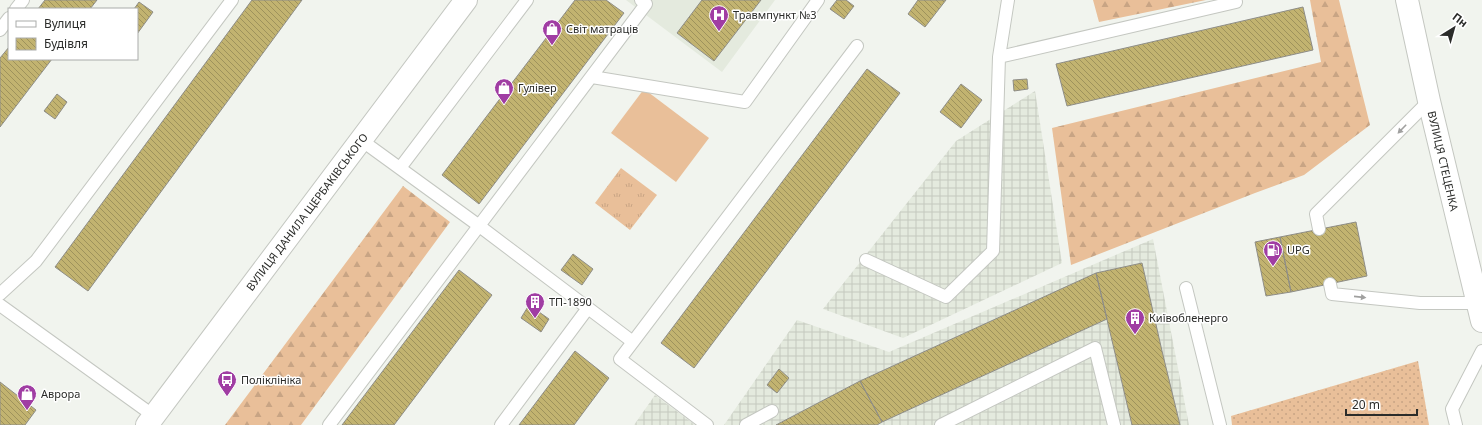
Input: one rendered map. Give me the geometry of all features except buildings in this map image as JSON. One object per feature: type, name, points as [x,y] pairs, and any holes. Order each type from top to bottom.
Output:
[{"type":"main road","name":"ВУЛИЦЯ ДАНИЛА ЩЕРБАКІВСЬКОГО","points":[[151,420],[466,0]]},
{"type":"main road","name":"ВУЛИЦЯ СТЕЦЕНКА","points":[[1407,0],[1429,101],[1480,312]]},
{"type":"lane","points":[[17,8],[23,0]]},
{"type":"lane","points":[[0,294],[36,261],[232,0]]},
{"type":"lane","points":[[400,168],[527,0]]},
{"type":"lane","points":[[329,425],[478,225],[646,4],[641,0]]},
{"type":"lane","points":[[592,77],[745,102],[818,0]]},
{"type":"lane","points":[[866,260],[946,297],[993,251],[999,57],[1008,0]]},
{"type":"lane","points":[[999,57],[1236,2]]},
{"type":"lane","points":[[0,30],[8,19]]},
{"type":"lane","points":[[707,425],[620,359],[857,46]]},
{"type":"lane","points":[[1319,229],[1316,214],[1429,101]]},
{"type":"lane","points":[[361,140],[478,225],[633,342]]},
{"type":"lane","points":[[1330,284],[1332,294],[1420,303],[1480,312]]},
{"type":"lane","points":[[1186,288],[1220,425]]},
{"type":"lane","points":[[0,305],[151,420]]},
{"type":"lane","points":[[501,425],[588,308]]},
{"type":"lane","points":[[941,425],[1096,348],[1114,425]]},
{"type":"lane","points":[[1456,425],[1452,409],[1482,351]]},
{"type":"lane","points":[[746,425],[772,411]]},
{"type":"shaded area","points":[[626,0],[775,0],[722,72]]},
{"type":"shaded area","points":[[1035,91],[1062,263],[903,338],[823,309],[956,141]]},
{"type":"shaded area","points":[[1153,239],[1189,425],[724,425],[797,320],[889,352]]},
{"type":"shaded area","points":[[655,395],[695,425],[634,425]]},
{"type":"green space","points":[[1093,0],[1206,0],[1099,22]]},
{"type":"green space","points":[[1310,0],[1339,0],[1370,125],[1304,175],[1071,265],[1052,128],[1321,62]]},
{"type":"green space","points":[[644,89],[709,138],[676,182],[611,133]]},
{"type":"green space","points":[[621,168],[657,195],[630,230],[595,203]]},
{"type":"green space","points":[[403,186],[450,222],[301,425],[225,425]]},
{"type":"green space","points":[[1418,361],[1429,425],[1232,425],[1231,416]]},
{"type":"place","name":"Травмпункт №3","points":[[719,32]]},
{"type":"place","name":"Світ матраців","points":[[552,46]]},
{"type":"place","name":"Гулівер","points":[[504,105]]},
{"type":"place","name":"UPG","points":[[1273,267]]},
{"type":"place","name":"ТП-1890","points":[[535,319]]},
{"type":"place","name":"Київобленерго","points":[[1135,335]]},
{"type":"place","name":"Поліклініка","points":[[227,397]]},
{"type":"place","name":"Аврора","points":[[27,411]]}]
